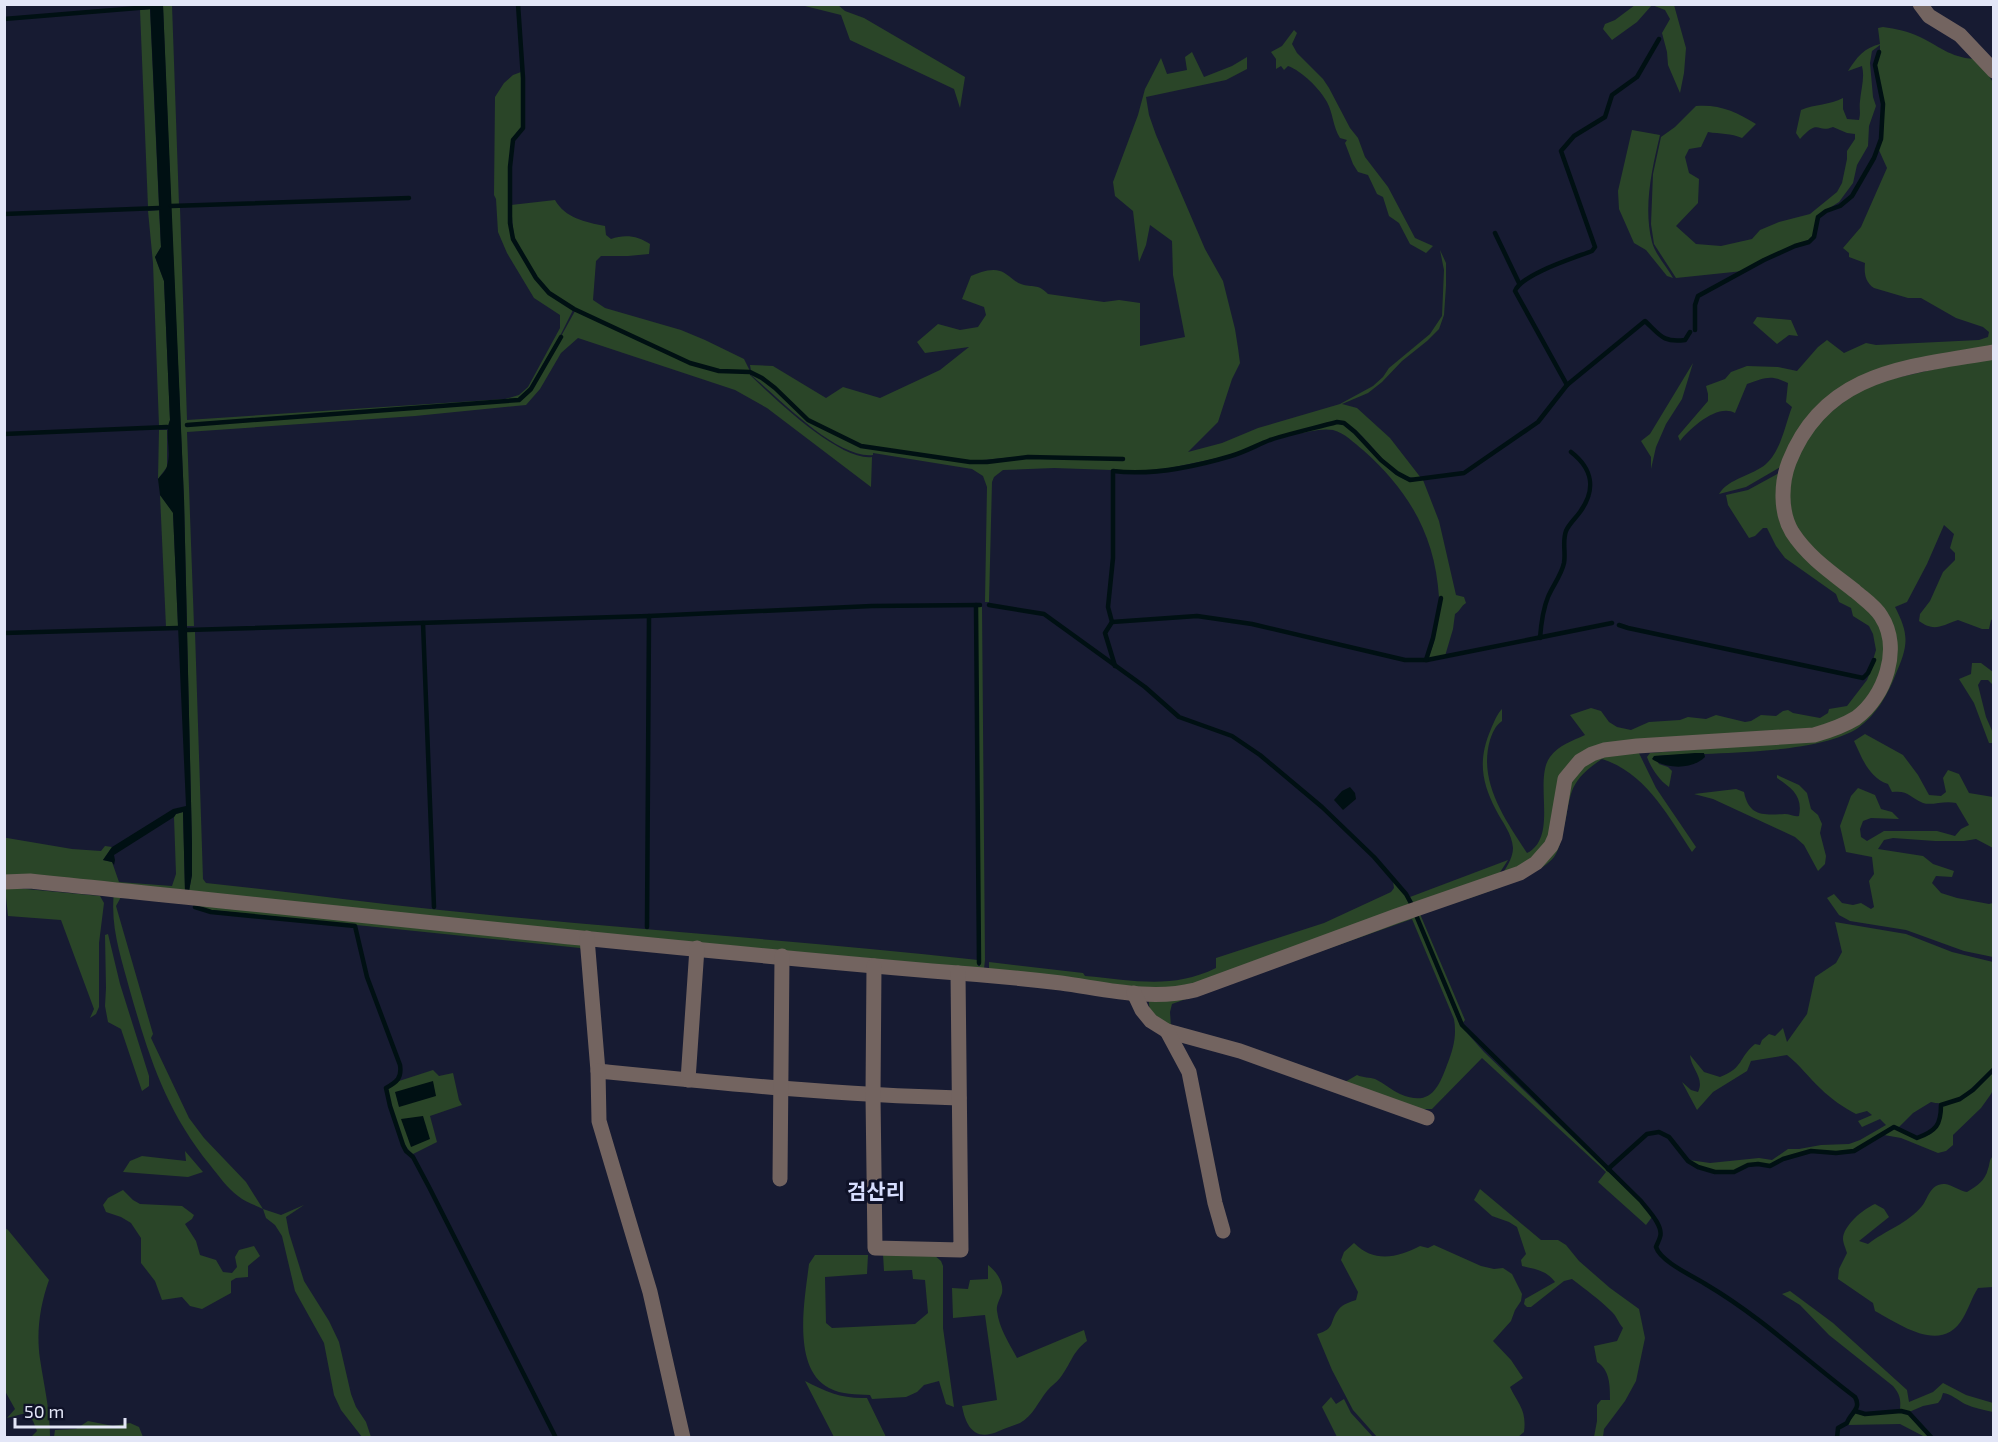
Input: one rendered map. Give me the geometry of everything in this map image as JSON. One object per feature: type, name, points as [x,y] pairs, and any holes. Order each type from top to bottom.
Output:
[{"type":"street","points":[[1920,4],[1929,16],[1960,35],[1994,71]]},
{"type":"street","points":[[4,882],[30,881],[587,938],[1061,983],[1134,993],[1169,994],[1204,987],[1520,873],[1536,863],[1551,846],[1555,837],[1566,779],[1580,761],[1592,754],[1604,750],[1637,746],[1814,735],[1857,717],[1869,705],[1885,678],[1890,655],[1890,636],[1880,614],[1871,604],[1812,557],[1791,530],[1784,510],[1783,497],[1787,467],[1799,439],[1809,424],[1831,401],[1845,392],[1877,375],[1894,370],[1994,352]]},
{"type":"street","points":[[587,938],[598,1071],[599,1121],[650,1292],[683,1437]]},
{"type":"street","points":[[688,1080],[697,948]]},
{"type":"street","points":[[780,1179],[782,956]]},
{"type":"street","points":[[874,966],[875,1248],[961,1250],[958,973]]},
{"type":"street","points":[[1134,993],[1142,1010],[1151,1021],[1167,1031],[1240,1051],[1427,1118]]},
{"type":"street","points":[[1167,1031],[1189,1072],[1223,1231]]},
{"type":"street","points":[[598,1071],[780,1089],[959,1098]]},
{"type":"green space","points":[[163,5],[172,5],[179,205],[171,205]]},
{"type":"green space","points":[[801,5],[838,5],[965,77],[960,108],[954,89],[850,40],[841,15]]},
{"type":"green space","points":[[1635,5],[1652,5],[1637,22],[1612,40],[1603,29],[1605,24],[1615,20]]},
{"type":"green space","points":[[1652,5],[1674,5],[1686,48],[1680,93],[1668,65],[1662,33],[1670,19],[1665,10]]},
{"type":"green space","points":[[150,9],[159,207],[148,207],[140,10]]},
{"type":"green space","points":[[1883,27],[1915,35],[1954,55],[1978,59],[1994,84],[1993,347],[1847,385],[1782,466],[1746,487],[1719,494],[1729,484],[1760,468],[1771,459],[1779,445],[1792,407],[1786,402],[1788,383],[1772,378],[1758,380],[1747,384],[1735,413],[1721,411],[1705,418],[1680,441],[1678,436],[1708,401],[1706,386],[1725,379],[1731,372],[1747,366],[1778,367],[1797,371],[1827,340],[1844,353],[1866,343],[1876,345],[1979,340],[1988,337],[1989,332],[1983,327],[1956,318],[1921,298],[1908,298],[1874,288],[1866,277],[1865,263],[1849,257],[1849,253],[1843,248],[1861,227],[1887,168],[1878,148],[1883,139],[1884,104],[1876,65],[1880,45],[1872,51],[1870,63],[1876,106],[1869,126],[1868,146],[1857,165],[1853,183],[1839,202],[1817,216],[1813,236],[1808,241],[1794,245],[1743,271],[1676,278],[1654,244],[1651,224],[1653,174],[1661,137],[1696,106],[1712,106],[1728,110],[1756,124],[1742,138],[1730,134],[1708,132],[1701,147],[1689,149],[1685,157],[1689,173],[1699,179],[1698,203],[1676,226],[1696,244],[1721,246],[1752,239],[1760,230],[1779,222],[1810,214],[1837,192],[1842,183],[1847,151],[1855,139],[1855,134],[1833,127],[1823,129],[1815,127],[1800,139],[1796,133],[1801,110],[1843,98],[1843,109],[1847,119],[1859,120],[1862,66],[1848,71],[1861,54],[1880,44],[1878,28]]},
{"type":"green space","points":[[1294,30],[1297,33],[1292,44],[1297,53],[1329,88],[1350,128],[1358,138],[1365,157],[1388,187],[1415,238],[1433,246],[1426,253],[1410,244],[1399,223],[1389,216],[1383,197],[1377,194],[1368,175],[1358,172],[1345,143],[1347,140],[1340,138],[1329,106],[1320,92],[1305,76],[1293,68],[1288,66],[1284,70],[1281,66],[1276,69],[1276,59],[1271,52],[1282,46]]},
{"type":"green space","points":[[1192,52],[1204,77],[1232,66],[1247,57],[1247,69],[1226,80],[1146,97],[1156,135],[1205,249],[1223,281],[1235,329],[1240,363],[1232,379],[1218,422],[1188,452],[1222,443],[1258,428],[1340,404],[1373,386],[1389,368],[1430,334],[1442,316],[1444,270],[1440,250],[1446,263],[1446,286],[1444,315],[1439,329],[1368,393],[1342,404],[1357,408],[1390,438],[1421,478],[1408,477],[1397,471],[1359,433],[1337,421],[1270,439],[1232,455],[1165,469],[1134,473],[1054,468],[1003,470],[994,477],[992,482],[989,602],[985,602],[987,487],[983,476],[972,469],[873,453],[873,455],[858,454],[842,447],[808,425],[751,373],[775,389],[808,421],[861,447],[970,463],[1028,458],[1123,460],[1123,458],[1027,456],[971,461],[862,445],[809,419],[776,387],[751,371],[750,365],[773,366],[826,398],[843,387],[880,398],[940,370],[969,347],[925,353],[917,342],[938,324],[960,330],[978,327],[986,315],[984,307],[962,299],[971,276],[992,270],[1003,272],[1021,284],[1041,288],[1048,294],[1104,302],[1119,300],[1140,303],[1140,346],[1185,337],[1173,275],[1172,241],[1150,225],[1146,245],[1139,262],[1133,211],[1115,196],[1113,182],[1138,115],[1145,89],[1161,58],[1167,74],[1187,70],[1185,57]]},
{"type":"green space","points":[[521,72],[522,128],[512,139],[509,167],[509,223],[512,239],[535,279],[549,294],[573,310],[526,393],[518,399],[506,401],[187,424],[187,426],[519,401],[532,389],[575,311],[689,364],[719,372],[750,372],[750,375],[774,398],[825,439],[858,456],[872,457],[871,487],[767,408],[735,390],[578,338],[561,353],[540,389],[526,405],[415,416],[187,432],[194,626],[187,626],[184,499],[171,208],[180,208],[187,420],[505,399],[519,395],[528,387],[560,328],[560,315],[534,298],[507,253],[498,232],[494,195],[495,97],[504,83],[513,75]]},
{"type":"green space","points":[[1632,130],[1660,135],[1648,202],[1649,229],[1656,251],[1673,278],[1667,276],[1646,250],[1634,243],[1619,209],[1618,191]]},
{"type":"green space","points":[[555,200],[570,215],[583,221],[605,226],[606,235],[611,239],[631,237],[650,244],[649,254],[601,256],[596,261],[593,300],[605,308],[681,330],[705,340],[744,359],[750,371],[719,370],[690,362],[575,309],[550,292],[537,278],[514,239],[511,205]]},
{"type":"green space","points":[[159,210],[161,247],[155,257],[164,281],[170,420],[168,426],[159,426],[153,263],[148,211]]},
{"type":"green space","points":[[1757,317],[1791,320],[1798,336],[1789,335],[1777,344],[1753,323]]},
{"type":"green space","points":[[1993,356],[1994,619],[1991,620],[1989,629],[1982,629],[1958,620],[1933,627],[1919,621],[1920,614],[1930,601],[1943,572],[1955,560],[1955,553],[1950,548],[1954,534],[1944,525],[1907,602],[1895,607],[1905,634],[1903,657],[1885,698],[1864,723],[1839,737],[1815,744],[1760,751],[1654,756],[1659,764],[1672,771],[1669,787],[1651,765],[1647,757],[1650,753],[1776,743],[1865,717],[1893,630],[1809,548],[1792,518],[1788,480],[1811,428],[1865,385]]},
{"type":"green space","points":[[1693,363],[1682,399],[1666,424],[1656,447],[1651,469],[1651,457],[1641,441],[1650,434]]},
{"type":"green space","points":[[1337,423],[1356,433],[1381,461],[1399,476],[1411,481],[1423,480],[1439,521],[1456,595],[1464,597],[1466,603],[1455,614],[1445,656],[1428,659],[1434,642],[1442,597],[1439,597],[1432,554],[1425,534],[1406,498],[1363,450],[1341,433],[1333,430],[1314,430],[1296,434]]},
{"type":"green space","points":[[159,430],[167,430],[167,467],[158,479]]},
{"type":"green space","points":[[1781,472],[1785,525],[1871,610],[1886,637],[1881,677],[1859,709],[1823,729],[1581,757],[1542,853],[1500,878],[1512,856],[1513,848],[1509,833],[1487,789],[1483,760],[1487,740],[1502,709],[1502,721],[1496,727],[1490,740],[1487,756],[1488,771],[1502,813],[1527,853],[1536,845],[1542,834],[1545,767],[1550,757],[1562,746],[1585,735],[1570,715],[1591,708],[1601,711],[1609,722],[1617,727],[1631,730],[1649,722],[1680,720],[1688,717],[1706,719],[1716,715],[1745,722],[1761,715],[1776,716],[1788,710],[1820,718],[1828,713],[1829,709],[1847,706],[1867,680],[1876,658],[1873,660],[1876,650],[1869,626],[1853,616],[1851,608],[1839,602],[1836,594],[1785,558],[1767,528],[1763,528],[1755,536],[1749,538],[1728,505],[1726,495],[1748,490]]},
{"type":"green space","points":[[160,495],[173,512],[178,626],[166,627]]},
{"type":"green space","points":[[977,607],[982,607],[984,969],[5,880],[5,838],[7,838],[72,849],[101,851],[105,846],[112,847],[103,860],[112,862],[119,882],[172,886],[176,874],[174,817],[183,812],[185,891],[189,891],[192,875],[192,844],[187,632],[195,632],[203,879],[206,883],[507,917],[978,960],[978,966],[980,966]]},
{"type":"green space","points":[[1972,663],[1981,663],[1993,672],[1993,685],[1988,680],[1981,680],[1978,685],[1986,717],[1993,733],[1993,743],[1989,743],[1974,703],[1959,679],[1971,674]]},
{"type":"green space","points":[[1865,734],[1903,755],[1929,795],[1941,796],[1946,792],[1943,778],[1948,770],[1959,774],[1969,793],[1993,797],[1993,848],[1976,839],[1935,841],[1893,838],[1884,840],[1878,849],[1923,856],[1933,864],[1954,871],[1952,877],[1936,876],[1932,883],[1941,893],[1957,898],[1993,903],[1993,957],[1964,951],[1906,930],[1850,921],[1839,915],[1827,898],[1834,894],[1842,903],[1853,905],[1861,903],[1871,909],[1874,907],[1869,881],[1874,874],[1872,857],[1846,852],[1840,826],[1851,796],[1858,788],[1875,795],[1881,809],[1892,812],[1899,819],[1871,818],[1863,821],[1860,829],[1861,837],[1867,841],[1884,831],[1937,831],[1955,836],[1969,825],[1956,803],[1927,804],[1906,793],[1892,792],[1888,784],[1871,772],[1860,754],[1854,741]]},
{"type":"green space","points":[[1637,749],[1656,788],[1696,847],[1692,852],[1665,810],[1631,774],[1602,759],[1590,767],[1572,790],[1559,848],[1545,866],[1512,883],[1420,914],[1465,1020],[1462,1024],[1417,915],[1415,916],[1460,1025],[1484,1052],[1640,1202],[1652,1217],[1646,1225],[1598,1182],[1606,1172],[1482,1058],[1432,1109],[1417,1109],[1345,1082],[1357,1075],[1373,1078],[1400,1094],[1419,1098],[1431,1093],[1444,1074],[1454,1043],[1454,1019],[1412,919],[1172,1004],[1171,1027],[1159,1020],[1150,1010],[1149,1001],[1172,1001],[1215,988],[1538,866],[1571,779],[1596,756]]},
{"type":"green space","points":[[1777,775],[1799,785],[1807,793],[1811,809],[1818,815],[1822,824],[1820,833],[1826,856],[1825,864],[1818,871],[1804,845],[1795,837],[1713,799],[1694,794],[1736,789],[1744,792],[1750,806],[1759,813],[1799,816],[1798,798],[1792,789],[1777,778]]},
{"type":"green space","points":[[1508,860],[1495,880],[1415,906],[1410,897]]},
{"type":"green space","points":[[1393,881],[1405,895],[1410,906],[1200,986],[1170,991],[989,969],[989,962],[1136,981],[1183,979],[1216,968],[1216,958],[1324,923],[1391,892],[1394,888]]},
{"type":"green space","points":[[5,887],[100,896],[104,903],[99,943],[99,1007],[96,1014],[90,1018],[94,1009],[61,920],[8,916]]},
{"type":"green space","points":[[114,892],[585,944],[585,953],[580,948],[211,910],[193,905],[121,897],[116,906],[153,1034],[151,1038],[189,1118],[204,1138],[246,1182],[263,1209],[247,1202],[227,1186],[195,1145],[170,1104],[144,1038],[123,966],[115,930]]},
{"type":"green space","points":[[1835,922],[1906,934],[1952,952],[1993,962],[1993,1068],[1958,1098],[1950,1102],[1931,1102],[1913,1113],[1899,1127],[1894,1126],[1854,1151],[1811,1150],[1782,1158],[1770,1165],[1758,1163],[1732,1171],[1716,1171],[1699,1166],[1689,1160],[1710,1163],[1759,1158],[1772,1160],[1788,1149],[1849,1144],[1886,1125],[1880,1119],[1862,1127],[1858,1121],[1872,1115],[1867,1111],[1856,1114],[1837,1103],[1787,1055],[1751,1061],[1747,1071],[1713,1092],[1697,1110],[1682,1082],[1691,1090],[1698,1092],[1700,1082],[1690,1055],[1704,1072],[1720,1077],[1733,1070],[1755,1044],[1760,1045],[1769,1034],[1775,1036],[1783,1028],[1787,1042],[1807,1014],[1815,977],[1836,963],[1842,952]]},
{"type":"green space","points":[[108,934],[120,984],[149,1076],[149,1086],[142,1091],[121,1029],[108,1022],[105,1006],[105,935]]},
{"type":"green space","points":[[433,1070],[439,1076],[453,1073],[462,1105],[430,1116],[437,1142],[413,1154],[402,1141],[393,1115],[388,1089],[399,1081]]},
{"type":"green space","points":[[1993,1070],[1991,1094],[1981,1108],[1953,1135],[1953,1145],[1946,1151],[1938,1153],[1901,1138],[1884,1135],[1894,1128],[1920,1137],[1933,1132],[1938,1126],[1942,1106],[1974,1090]]},
{"type":"green space","points":[[185,1151],[203,1172],[188,1177],[123,1172],[130,1161],[142,1156],[186,1161]]},
{"type":"green space","points":[[1993,1156],[1993,1287],[1978,1288],[1963,1318],[1954,1329],[1933,1336],[1909,1329],[1875,1311],[1873,1303],[1838,1279],[1839,1269],[1847,1253],[1843,1241],[1844,1234],[1850,1224],[1865,1210],[1875,1204],[1884,1209],[1889,1217],[1859,1241],[1868,1244],[1916,1212],[1936,1186],[1945,1184],[1967,1192],[1974,1188],[1985,1177]]},
{"type":"green space","points":[[1480,1189],[1541,1240],[1558,1240],[1566,1245],[1579,1261],[1639,1309],[1645,1338],[1636,1381],[1625,1401],[1604,1429],[1603,1437],[1594,1437],[1597,1405],[1601,1400],[1610,1400],[1609,1384],[1605,1369],[1597,1362],[1594,1346],[1617,1341],[1623,1328],[1613,1313],[1572,1279],[1564,1281],[1531,1307],[1527,1307],[1524,1304],[1525,1299],[1555,1282],[1545,1273],[1522,1266],[1521,1260],[1526,1254],[1517,1227],[1492,1216],[1474,1200]]},
{"type":"green space","points":[[123,1190],[140,1204],[182,1206],[194,1215],[185,1224],[196,1241],[200,1255],[216,1260],[223,1272],[232,1273],[237,1267],[235,1257],[239,1250],[254,1246],[260,1256],[248,1266],[248,1277],[231,1281],[231,1293],[202,1309],[190,1306],[182,1297],[162,1300],[155,1281],[141,1263],[141,1238],[131,1223],[106,1212],[103,1205],[108,1198]]},
{"type":"green space","points":[[304,1205],[286,1217],[289,1233],[304,1281],[339,1342],[351,1394],[371,1437],[362,1437],[341,1410],[334,1395],[324,1343],[295,1291],[282,1236],[275,1225],[266,1218],[263,1209],[281,1215]]},
{"type":"green space","points":[[5,1228],[49,1280],[41,1309],[38,1339],[50,1437],[31,1437],[37,1431],[33,1421],[26,1413],[7,1418],[15,1409],[5,1391]]},
{"type":"green space","points":[[1354,1243],[1370,1254],[1378,1256],[1394,1256],[1420,1246],[1428,1248],[1434,1245],[1481,1266],[1494,1269],[1503,1268],[1512,1274],[1522,1294],[1521,1301],[1511,1321],[1493,1341],[1511,1360],[1523,1378],[1510,1387],[1523,1413],[1524,1432],[1518,1437],[1377,1437],[1353,1410],[1332,1370],[1317,1334],[1330,1327],[1341,1307],[1356,1300],[1358,1292],[1341,1260],[1344,1252]]},
{"type":"green space","points":[[883,1254],[934,1255],[941,1261],[943,1266],[943,1328],[954,1407],[946,1404],[939,1381],[924,1385],[917,1392],[906,1397],[872,1399],[870,1395],[844,1393],[829,1388],[817,1378],[809,1365],[803,1331],[809,1264],[815,1255],[868,1255],[867,1274],[825,1277],[826,1323],[832,1328],[915,1324],[928,1313],[925,1280],[913,1279],[912,1270],[884,1271]]},
{"type":"green space","points":[[988,1265],[1001,1281],[1002,1293],[997,1306],[998,1317],[1017,1358],[1084,1330],[1087,1341],[1078,1349],[1060,1378],[1025,1420],[984,1435],[969,1426],[962,1406],[997,1400],[985,1315],[953,1318],[952,1288],[968,1289],[970,1280],[988,1279]]},
{"type":"green space","points":[[1790,1291],[1833,1323],[1907,1390],[1909,1402],[1933,1392],[1943,1383],[1966,1395],[1993,1403],[1993,1412],[1965,1404],[1943,1393],[1938,1403],[1909,1412],[1900,1410],[1900,1397],[1893,1386],[1829,1335],[1800,1305],[1782,1294]]},
{"type":"green space","points":[[805,1381],[835,1394],[867,1398],[886,1437],[834,1437]]},
{"type":"green space","points":[[1331,1397],[1336,1404],[1344,1399],[1351,1413],[1373,1437],[1337,1437],[1322,1407]]},
{"type":"green space","points":[[1855,1413],[1862,1415],[1907,1414],[1914,1418],[1931,1437],[1925,1437],[1900,1424],[1847,1425]]},
{"type":"green space","points":[[88,1421],[113,1426],[130,1423],[139,1427],[143,1437],[54,1437],[55,1430],[76,1429]]},
{"type":"shaded area","points":[[150,5],[163,5],[184,499],[192,844],[192,875],[189,891],[185,892],[183,812],[176,814],[114,855],[114,865],[112,862],[103,860],[112,847],[173,809],[186,806],[173,513],[160,495],[158,479],[166,470],[170,420],[164,281],[155,257],[161,247]]},
{"type":"shaded area","points":[[1704,753],[1705,757],[1693,764],[1679,767],[1664,765],[1652,759],[1654,756]]},
{"type":"shaded area","points":[[1350,787],[1356,799],[1343,810],[1334,800],[1342,791]]},
{"type":"shaded area","points":[[433,1081],[436,1096],[399,1107],[395,1092]]},
{"type":"shaded area","points":[[423,1116],[430,1139],[411,1147],[401,1119]]},
{"type":"waterway","points":[[518,4],[523,78],[523,128],[513,140],[510,167],[510,223],[513,239],[536,278],[549,293],[574,309],[690,363],[719,371],[750,372],[775,388],[808,420],[861,446],[970,462],[1028,457],[1123,459]]},
{"type":"waterway","points":[[4,19],[150,7]]},
{"type":"waterway","points":[[1567,385],[1515,291],[1527,279],[1592,251],[1595,247],[1561,151],[1574,136],[1605,117],[1612,95],[1637,77],[1659,39]]},
{"type":"waterway","points":[[1695,330],[1695,305],[1698,296],[1764,260],[1809,242],[1814,237],[1818,217],[1840,206],[1852,196],[1874,158],[1881,139],[1883,104],[1875,65],[1879,52]]},
{"type":"waterway","points":[[171,206],[409,198]]},
{"type":"waterway","points":[[4,214],[159,208]]},
{"type":"waterway","points":[[1495,233],[1519,283]]},
{"type":"waterway","points":[[1115,666],[1105,633],[1112,622],[1108,607],[1113,558],[1113,471],[1173,470],[1202,464],[1236,454],[1270,440],[1337,422],[1344,423],[1381,460],[1410,480],[1464,473],[1538,422],[1567,385],[1645,321],[1658,334],[1667,339],[1685,340],[1690,332]]},
{"type":"waterway","points":[[187,425],[519,400],[531,389],[561,337]]},
{"type":"waterway","points":[[4,434],[167,427]]},
{"type":"waterway","points":[[1540,638],[1546,602],[1564,563],[1566,531],[1585,504],[1590,488],[1590,480],[1584,465],[1571,452]]},
{"type":"waterway","points":[[1426,660],[1441,598]]},
{"type":"waterway","points":[[976,605],[979,963]]},
{"type":"waterway","points":[[187,630],[649,616],[872,606],[980,605]]},
{"type":"waterway","points":[[989,605],[1044,614],[1145,687],[1179,717],[1232,736],[1260,755],[1322,807],[1374,857],[1406,894],[1412,905]]},
{"type":"waterway","points":[[647,927],[649,616]]},
{"type":"waterway","points":[[1112,622],[1197,616],[1252,624],[1405,660],[1427,660],[1612,623]]},
{"type":"waterway","points":[[423,623],[434,907]]},
{"type":"waterway","points":[[1619,625],[1863,678],[1874,660]]},
{"type":"waterway","points":[[4,633],[178,628]]},
{"type":"waterway","points":[[195,907],[211,912],[355,926],[367,977],[400,1065],[398,1079],[386,1088],[403,1145],[413,1157],[429,1187],[556,1438]]},
{"type":"waterway","points":[[1416,915],[1462,1025],[1641,1201],[1660,1228],[1661,1233],[1656,1247],[1659,1253],[1671,1263],[1727,1297],[1855,1397],[1856,1408],[1847,1423],[1838,1428],[1837,1438]]},
{"type":"waterway","points":[[1608,1169],[1647,1134],[1659,1132],[1669,1137],[1688,1161],[1715,1172],[1734,1172],[1748,1165],[1770,1166],[1783,1159],[1811,1151],[1836,1153],[1854,1151],[1894,1127],[1917,1138],[1929,1133],[1936,1126],[1940,1118],[1941,1105],[1960,1099],[1973,1090],[1994,1069]]},
{"type":"waterway","points":[[1855,1411],[1865,1414],[1901,1411],[1909,1413],[1932,1438]]},
{"type":"district","name":"검산리","points":[[876,1192]]}]
